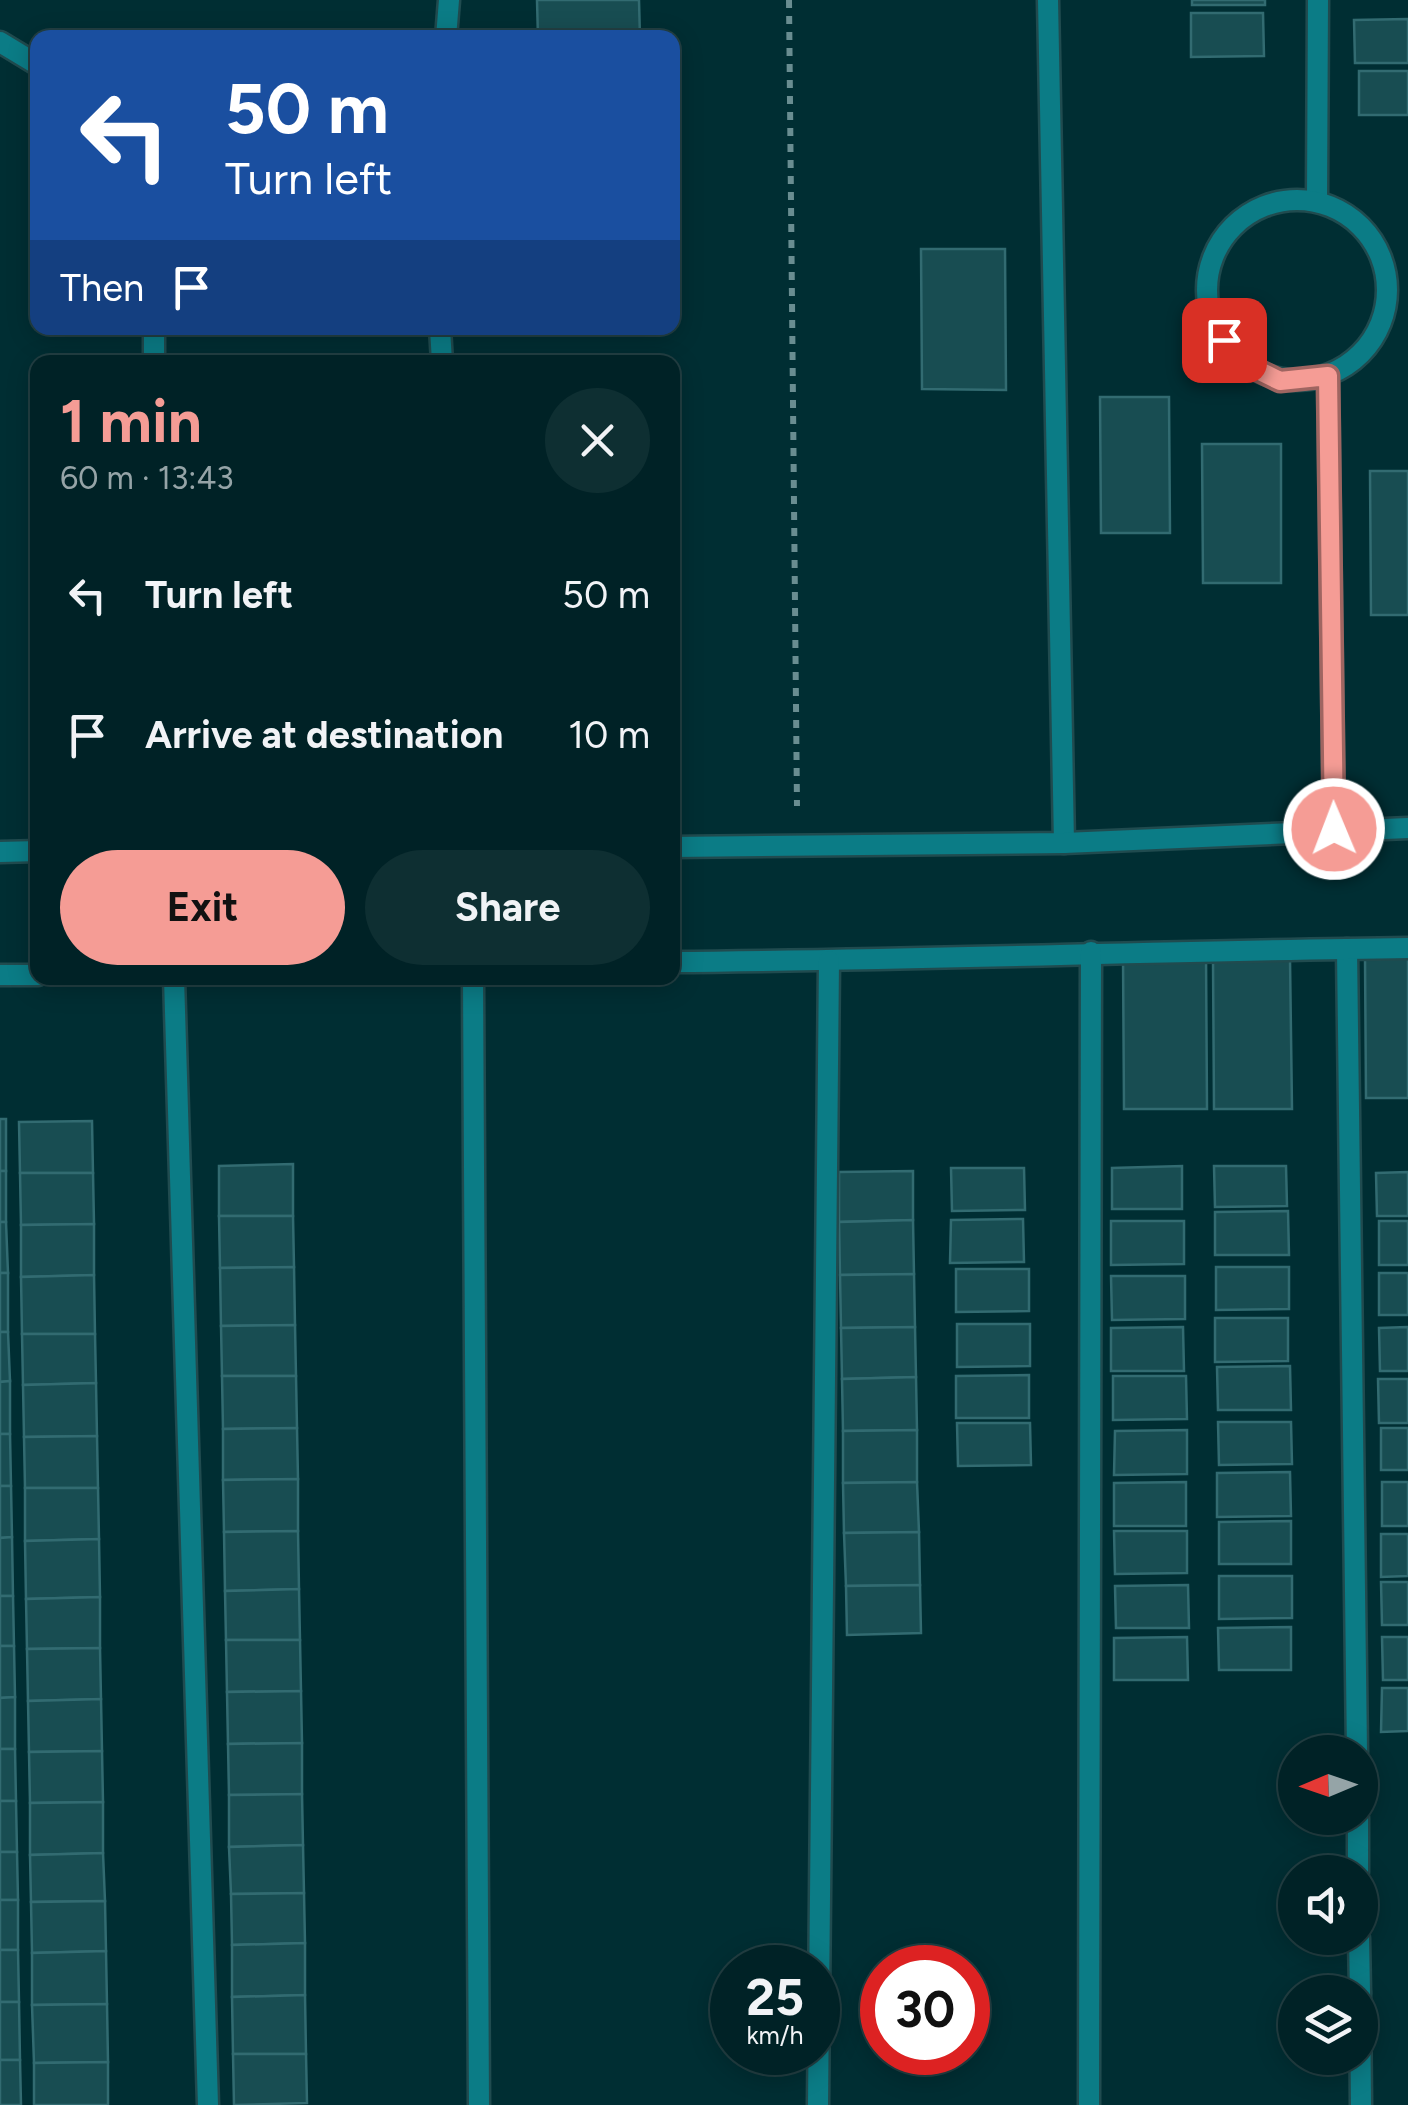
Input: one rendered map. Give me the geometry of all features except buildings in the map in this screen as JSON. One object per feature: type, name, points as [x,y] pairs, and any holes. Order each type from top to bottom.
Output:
[{"type":"street","points":[[447,30],[449,0]]},
{"type":"street","points":[[1048,0],[1064,843]]},
{"type":"street","points":[[1317,200],[1318,0]]},
{"type":"street","points":[[0,42],[30,60]]},
{"type":"street","points":[[1317,200],[1358,221],[1384,261],[1386,308],[1367,350],[1328,376],[1280,381],[1237,360],[1210,320],[1206,271],[1228,228],[1269,202],[1317,200]]},
{"type":"street","points":[[1328,376],[1334,829]]},
{"type":"street","points":[[680,847],[1064,843],[1408,828]]},
{"type":"street","points":[[0,852],[30,851]]},
{"type":"street","points":[[680,962],[1408,948]]},
{"type":"street","points":[[1347,949],[1357,1735]]},
{"type":"street","points":[[1089,2105],[1091,952]]},
{"type":"street","points":[[818,2105],[829,961]]},
{"type":"street","points":[[0,975],[30,975]]},
{"type":"street","points":[[174,985],[208,2105]]},
{"type":"street","points":[[473,985],[479,2105]]},
{"type":"street","points":[[1361,2075],[1362,2105]]},
{"type":"path","points":[[789,0],[797,848]]},
{"type":"route","points":[[1224,340],[1237,360],[1280,381],[1328,376],[1334,829]]}]
